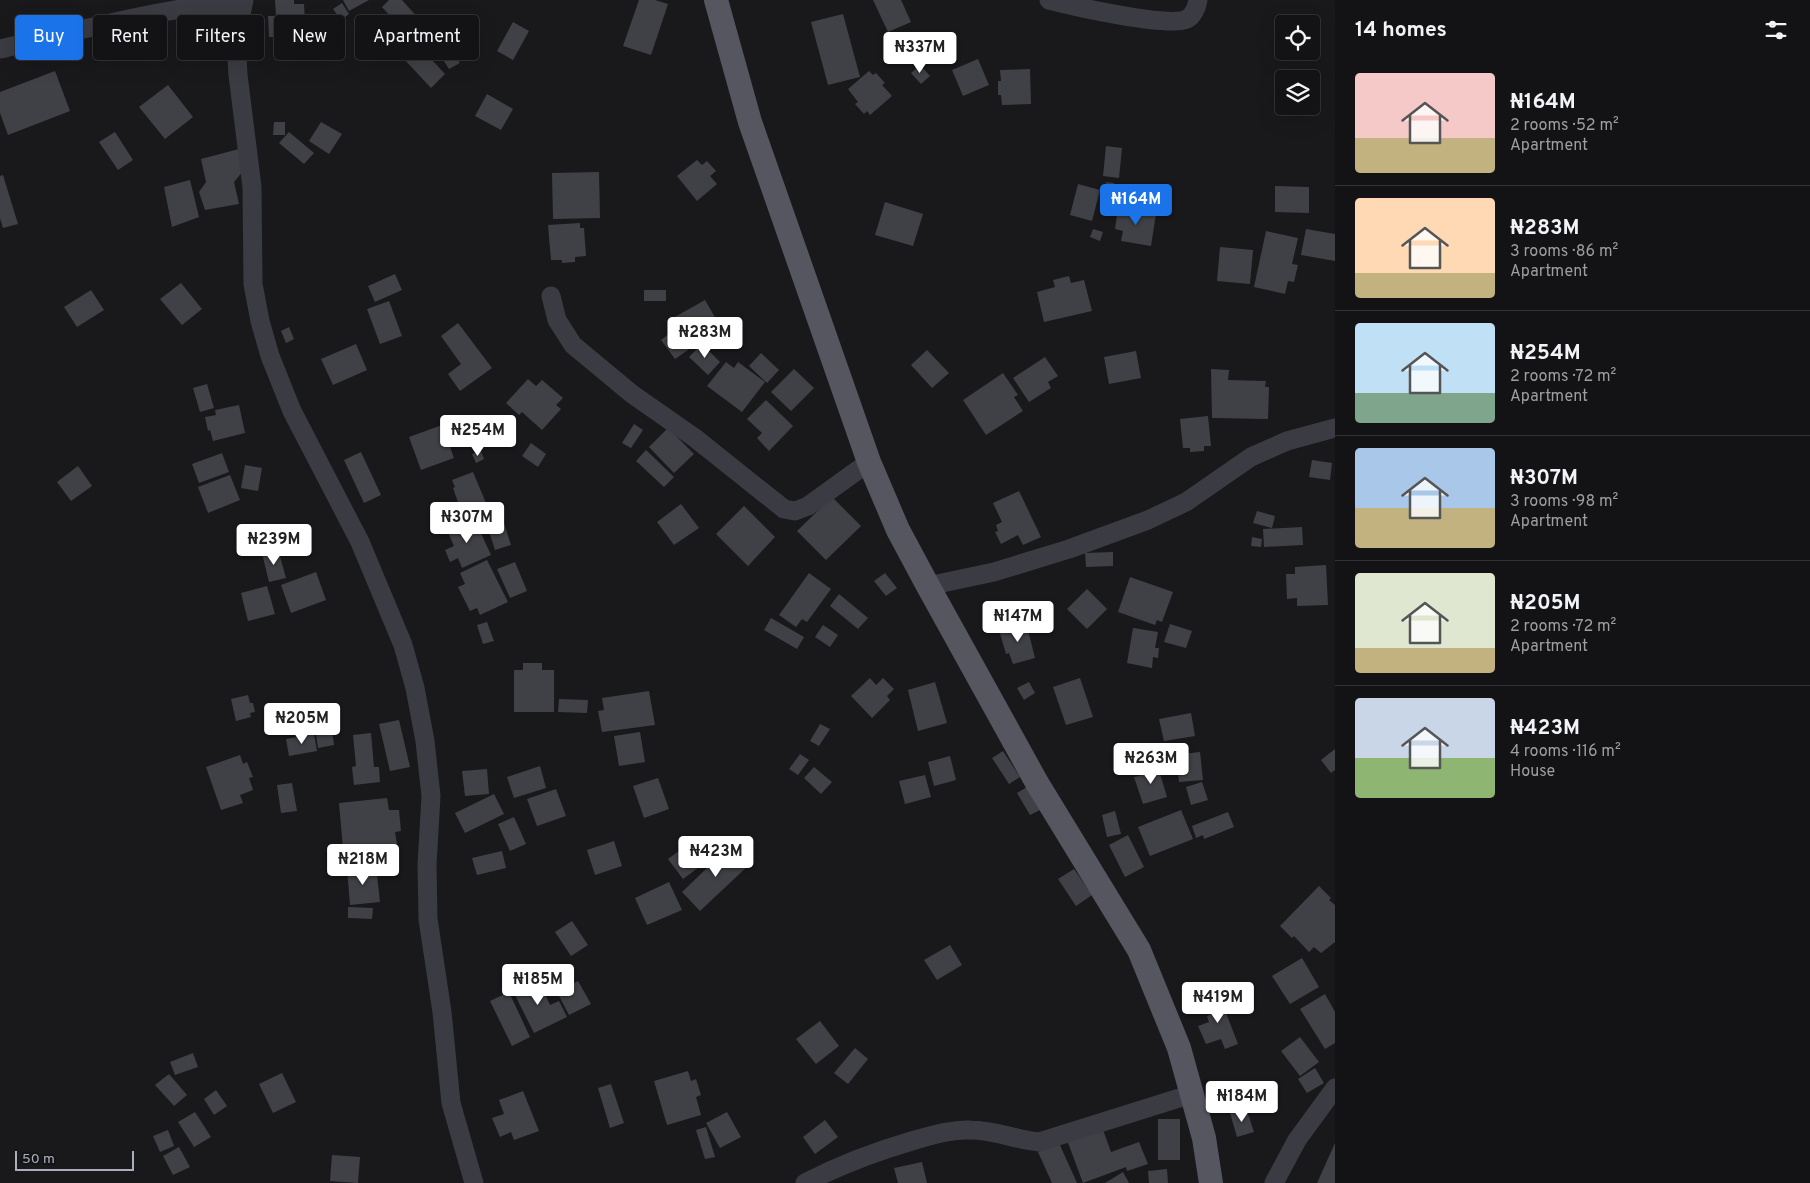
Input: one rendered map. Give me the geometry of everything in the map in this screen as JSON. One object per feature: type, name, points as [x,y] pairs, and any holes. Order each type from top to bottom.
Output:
[{"type":"main road","points":[[716,0],[750,122],[869,462],[898,530],[928,586],[1038,782],[1139,950],[1179,1048],[1204,1138],[1211,1183]]},
{"type":"street","points":[[1050,0],[1077,7],[1167,22],[1187,19],[1197,8],[1198,0]]},
{"type":"street","points":[[0,48],[134,17],[199,6],[234,3],[238,75],[252,187],[253,284],[260,320],[270,356],[292,411],[360,542],[403,645],[415,688],[425,740],[431,796],[427,865],[428,919],[442,1012],[451,1102],[474,1183]]},
{"type":"street","points":[[551,296],[557,320],[574,344],[632,394],[695,438],[784,509],[795,511],[808,506],[869,462]]},
{"type":"street","points":[[928,586],[994,572],[1069,549],[1148,520],[1186,502],[1251,457],[1287,441],[1335,428]]},
{"type":"street","points":[[1274,1183],[1297,1140],[1335,1088]]},
{"type":"street","points":[[805,1183],[876,1151],[939,1133],[970,1130],[992,1131],[1025,1141],[1039,1142],[1192,1094]]},
{"type":"building","points":[[275,0],[294,0],[294,4],[304,4],[305,15],[276,15]]},
{"type":"building","points":[[343,0],[369,0],[349,11]]},
{"type":"building","points":[[389,0],[402,0],[415,15],[389,15],[382,7]]},
{"type":"building","points":[[639,0],[655,0],[668,4],[651,55],[623,46]]},
{"type":"building","points":[[873,0],[901,0],[911,22],[888,32]]},
{"type":"building","points":[[342,3],[349,14],[345,17],[345,15],[337,15],[333,9]]},
{"type":"building","points":[[843,14],[860,77],[828,85],[811,22]]},
{"type":"building","points":[[268,16],[274,16],[274,37],[269,37]]},
{"type":"building","points":[[513,22],[529,31],[513,60],[497,51]]},
{"type":"building","points":[[943,33],[955,46],[936,62],[925,48]]},
{"type":"building","points":[[978,59],[989,85],[963,96],[952,70]]},
{"type":"building","points":[[405,60],[432,60],[445,74],[431,88]]},
{"type":"building","points":[[443,60],[458,60],[460,63],[449,69]]},
{"type":"building","points":[[920,65],[930,76],[921,84],[911,73]]},
{"type":"building","points":[[1030,69],[1031,104],[1002,105],[1001,95],[998,95],[998,81],[1001,81],[1000,70]]},
{"type":"building","points":[[55,71],[70,111],[8,135],[0,113],[0,92]]},
{"type":"building","points":[[869,71],[873,75],[876,73],[885,83],[882,85],[892,96],[870,115],[867,111],[864,114],[855,104],[858,102],[848,89]]},
{"type":"building","points":[[168,85],[193,117],[165,139],[139,107]]},
{"type":"building","points":[[487,94],[513,109],[501,130],[475,116]]},
{"type":"building","points":[[274,122],[285,122],[285,135],[273,135]]},
{"type":"building","points":[[321,122],[342,134],[329,154],[309,141]]},
{"type":"building","points":[[115,132],[133,160],[118,170],[99,142]]},
{"type":"building","points":[[289,132],[314,153],[304,164],[279,143]]},
{"type":"building","points":[[1106,146],[1122,148],[1119,178],[1103,176]]},
{"type":"building","points":[[239,149],[243,171],[234,182],[239,204],[205,210],[199,192],[206,182],[201,159]]},
{"type":"building","points":[[697,160],[702,165],[707,161],[716,171],[710,176],[717,184],[697,201],[677,176]]},
{"type":"building","points":[[599,172],[600,218],[553,219],[552,173]]},
{"type":"building","points":[[3,175],[18,224],[3,228],[0,218],[0,176]]},
{"type":"building","points":[[190,180],[199,217],[172,227],[164,187]]},
{"type":"building","points":[[1106,182],[1114,183],[1111,199],[1103,197]]},
{"type":"building","points":[[1078,184],[1100,190],[1092,221],[1070,215]]},
{"type":"building","points":[[1275,186],[1309,187],[1309,213],[1275,212]]},
{"type":"building","points":[[885,202],[923,214],[913,246],[875,235]]},
{"type":"building","points":[[1118,208],[1156,214],[1151,246],[1121,241],[1123,231],[1115,229]]},
{"type":"building","points":[[580,223],[580,228],[584,228],[586,256],[575,257],[575,262],[562,263],[562,260],[551,260],[548,225]]},
{"type":"building","points":[[1093,229],[1103,232],[1100,241],[1090,237]]},
{"type":"building","points":[[1306,229],[1335,234],[1335,261],[1301,255]]},
{"type":"building","points":[[1266,231],[1298,238],[1292,264],[1298,265],[1294,282],[1288,281],[1285,294],[1254,287]]},
{"type":"building","points":[[1220,247],[1253,250],[1250,284],[1217,281]]},
{"type":"building","points":[[395,274],[402,290],[375,302],[368,286]]},
{"type":"building","points":[[1069,276],[1071,283],[1084,280],[1092,311],[1044,322],[1037,292],[1055,287],[1053,280]]},
{"type":"building","points":[[181,283],[202,309],[182,325],[160,299]]},
{"type":"building","points":[[91,290],[104,310],[77,327],[64,307]]},
{"type":"building","points":[[644,290],[666,290],[666,301],[644,301]]},
{"type":"building","points":[[705,300],[716,319],[684,337],[673,318]]},
{"type":"building","points":[[389,301],[402,336],[380,344],[367,309]]},
{"type":"building","points":[[458,323],[492,368],[460,391],[448,374],[461,364],[441,336]]},
{"type":"building","points":[[289,327],[294,339],[286,343],[281,331]]},
{"type":"building","points":[[674,330],[688,350],[675,359],[661,340]]},
{"type":"building","points":[[356,344],[367,370],[333,385],[321,359]]},
{"type":"building","points":[[702,344],[720,362],[708,375],[689,357]]},
{"type":"building","points":[[927,350],[949,373],[932,388],[911,365]]},
{"type":"building","points":[[1136,351],[1141,378],[1109,384],[1104,357]]},
{"type":"building","points":[[761,353],[779,370],[767,383],[749,366]]},
{"type":"building","points":[[1045,357],[1058,376],[1048,382],[1051,388],[1029,402],[1013,378]]},
{"type":"building","points":[[726,362],[734,368],[738,362],[765,382],[742,412],[707,386]]},
{"type":"building","points":[[794,369],[814,388],[791,411],[771,392]]},
{"type":"building","points":[[1211,369],[1229,370],[1228,380],[1266,381],[1265,387],[1269,387],[1268,419],[1212,418]]},
{"type":"building","points":[[1003,373],[1018,395],[1014,397],[1023,411],[986,435],[963,400]]},
{"type":"building","points":[[528,379],[536,386],[542,380],[563,398],[556,405],[561,409],[542,430],[522,412],[519,415],[506,403]]},
{"type":"building","points":[[207,384],[214,408],[200,412],[193,388]]},
{"type":"building","points":[[766,400],[793,426],[769,451],[757,438],[762,433],[747,419]]},
{"type":"building","points":[[239,405],[245,433],[213,441],[210,430],[208,431],[205,417],[216,415],[215,410]]},
{"type":"building","points":[[1208,416],[1211,446],[1204,446],[1204,451],[1190,452],[1190,448],[1183,448],[1180,419]]},
{"type":"building","points":[[634,424],[643,430],[631,448],[622,443]]},
{"type":"building","points":[[442,425],[454,458],[421,470],[409,437]]},
{"type":"building","points":[[668,428],[694,454],[674,473],[649,447]]},
{"type":"building","points":[[531,443],[546,454],[538,467],[522,456]]},
{"type":"building","points":[[646,450],[674,477],[664,487],[636,461]]},
{"type":"building","points":[[481,451],[484,459],[476,463],[472,454]]},
{"type":"building","points":[[361,452],[381,495],[364,503],[344,460]]},
{"type":"building","points":[[222,453],[229,472],[199,483],[192,464]]},
{"type":"building","points":[[1312,460],[1332,463],[1330,480],[1309,477]]},
{"type":"building","points":[[245,465],[262,468],[258,491],[241,488]]},
{"type":"building","points":[[78,466],[92,486],[71,501],[57,482]]},
{"type":"building","points":[[473,472],[486,503],[465,511],[462,504],[459,505],[452,480]]},
{"type":"building","points":[[230,475],[240,500],[208,513],[198,487]]},
{"type":"building","points":[[1019,491],[1041,537],[1023,545],[1018,535],[1001,544],[995,532],[998,531],[996,525],[1002,522],[993,503]]},
{"type":"building","points":[[832,497],[861,526],[826,560],[797,531]]},
{"type":"building","points":[[681,504],[699,528],[674,545],[657,522]]},
{"type":"building","points":[[744,506],[775,537],[748,566],[716,534]]},
{"type":"building","points":[[1257,511],[1275,516],[1272,528],[1253,523]]},
{"type":"building","points":[[474,518],[491,555],[462,568],[458,558],[450,562],[445,550],[454,546],[447,530]]},
{"type":"building","points":[[503,520],[511,545],[495,550],[487,525]]},
{"type":"building","points":[[1302,527],[1303,545],[1264,547],[1263,529]]},
{"type":"building","points":[[1252,537],[1262,539],[1261,547],[1251,546]]},
{"type":"building","points":[[278,549],[286,578],[269,582],[262,553]]},
{"type":"building","points":[[1113,552],[1113,566],[1086,567],[1085,553]]},
{"type":"building","points":[[487,560],[508,602],[480,615],[477,608],[470,611],[458,587],[465,584],[460,573]]},
{"type":"building","points":[[515,562],[527,591],[510,598],[497,569]]},
{"type":"building","points":[[1326,565],[1328,605],[1297,606],[1297,598],[1287,599],[1286,574],[1295,574],[1295,567]]},
{"type":"building","points":[[316,572],[326,600],[291,613],[281,585]]},
{"type":"building","points":[[809,573],[831,589],[807,622],[802,619],[796,627],[779,615]]},
{"type":"building","points":[[885,573],[897,588],[886,596],[874,581]]},
{"type":"building","points":[[1130,577],[1173,592],[1162,622],[1157,620],[1155,625],[1118,612]]},
{"type":"building","points":[[267,586],[275,614],[248,621],[241,593]]},
{"type":"building","points":[[1087,589],[1107,609],[1087,629],[1067,609]]},
{"type":"building","points":[[839,594],[868,618],[858,629],[830,606]]},
{"type":"building","points":[[771,618],[804,637],[797,649],[764,630]]},
{"type":"building","points":[[487,622],[494,641],[483,644],[477,625]]},
{"type":"building","points":[[1026,622],[1035,658],[1013,664],[1009,653],[1006,654],[999,630]]},
{"type":"building","points":[[1170,624],[1192,631],[1186,648],[1164,642]]},
{"type":"building","points":[[823,625],[838,635],[830,647],[815,637]]},
{"type":"building","points":[[1133,628],[1158,632],[1155,648],[1159,648],[1158,658],[1153,657],[1152,668],[1127,663]]},
{"type":"building","points":[[523,663],[542,663],[542,670],[554,670],[554,712],[514,712],[514,670],[523,670]]},
{"type":"building","points":[[870,678],[876,685],[883,678],[894,689],[887,696],[890,700],[872,718],[851,696]]},
{"type":"building","points":[[1080,678],[1093,717],[1066,725],[1053,687]]},
{"type":"building","points":[[935,682],[947,723],[918,731],[908,690]]},
{"type":"building","points":[[1029,682],[1035,693],[1024,700],[1017,688]]},
{"type":"building","points":[[649,691],[655,725],[602,732],[598,711],[604,710],[602,698]]},
{"type":"building","points":[[248,695],[250,703],[253,703],[255,712],[250,713],[251,717],[236,721],[231,699]]},
{"type":"building","points":[[559,699],[588,700],[587,713],[558,712]]},
{"type":"building","points":[[1191,713],[1195,736],[1164,741],[1159,719]]},
{"type":"building","points":[[399,720],[410,767],[390,771],[379,724]]},
{"type":"building","points":[[820,724],[830,729],[819,746],[810,741]]},
{"type":"building","points":[[332,731],[334,745],[318,748],[316,734]]},
{"type":"building","points":[[640,732],[645,762],[619,766],[614,736]]},
{"type":"building","points":[[371,733],[374,767],[379,767],[380,782],[354,785],[352,767],[356,766],[353,735]]},
{"type":"building","points":[[314,734],[317,751],[289,756],[286,739]]},
{"type":"building","points":[[1335,749],[1335,770],[1331,773],[1321,760]]},
{"type":"building","points":[[1003,751],[1020,777],[1009,784],[992,758]]},
{"type":"building","points":[[1200,752],[1203,780],[1179,782],[1177,763],[1184,762],[1182,754]]},
{"type":"building","points":[[800,754],[809,760],[798,775],[789,769]]},
{"type":"building","points":[[240,755],[243,764],[247,762],[253,777],[249,778],[253,790],[240,795],[243,803],[221,810],[206,767]]},
{"type":"building","points":[[950,756],[956,780],[934,786],[928,762]]},
{"type":"building","points":[[1157,764],[1167,797],[1143,804],[1134,777],[1147,774],[1145,768]]},
{"type":"building","points":[[540,766],[546,788],[514,798],[507,777]]},
{"type":"building","points":[[814,767],[832,782],[821,794],[804,778]]},
{"type":"building","points":[[487,769],[489,794],[465,796],[462,771]]},
{"type":"building","points":[[925,775],[931,797],[905,804],[899,781]]},
{"type":"building","points":[[658,778],[669,809],[644,818],[633,786]]},
{"type":"building","points":[[1202,782],[1208,800],[1191,805],[1186,787]]},
{"type":"building","points":[[292,783],[297,811],[281,813],[277,785]]},
{"type":"building","points":[[1027,787],[1040,810],[1030,815],[1017,793]]},
{"type":"building","points":[[556,789],[566,816],[537,826],[527,799]]},
{"type":"building","points":[[494,794],[504,814],[465,833],[455,813]]},
{"type":"building","points":[[387,798],[389,810],[399,810],[401,831],[395,832],[397,844],[343,849],[339,803]]},
{"type":"building","points":[[1181,810],[1193,839],[1150,856],[1138,827]]},
{"type":"building","points":[[1115,811],[1121,834],[1107,837],[1102,815]]},
{"type":"building","points":[[1228,812],[1234,827],[1204,839],[1203,835],[1196,838],[1192,826]]},
{"type":"building","points":[[514,817],[526,844],[510,851],[498,824]]},
{"type":"building","points":[[1128,835],[1144,867],[1125,877],[1109,845]]},
{"type":"building","points":[[614,841],[622,866],[595,875],[587,850]]},
{"type":"building","points":[[687,845],[702,865],[683,879],[668,859]]},
{"type":"building","points":[[731,845],[750,864],[700,911],[682,892]]},
{"type":"building","points":[[502,851],[506,868],[477,875],[472,858]]},
{"type":"building","points":[[376,866],[380,902],[350,905],[347,869]]},
{"type":"building","points":[[1074,869],[1092,895],[1076,906],[1058,879]]},
{"type":"building","points":[[669,882],[682,910],[647,925],[635,898]]},
{"type":"building","points":[[1319,886],[1335,905],[1335,942],[1321,953],[1314,947],[1309,952],[1294,936],[1292,938],[1280,926]]},
{"type":"building","points":[[348,907],[373,908],[372,919],[348,918]]},
{"type":"building","points":[[572,921],[588,945],[571,956],[555,932]]},
{"type":"building","points":[[950,945],[962,965],[937,980],[924,960]]},
{"type":"building","points":[[1302,958],[1319,987],[1290,1004],[1272,976]]},
{"type":"building","points":[[537,977],[550,1005],[559,1001],[567,1017],[534,1033],[512,989]]},
{"type":"building","points":[[578,981],[591,1004],[569,1015],[557,992]]},
{"type":"building","points":[[509,992],[530,1037],[512,1046],[490,1001]]},
{"type":"building","points":[[1218,992],[1238,1044],[1225,1049],[1221,1039],[1206,1044],[1198,1026],[1209,1022],[1207,1016],[1211,1014],[1205,997]]},
{"type":"building","points":[[1325,994],[1335,1012],[1335,1043],[1325,1049],[1300,1009]]},
{"type":"building","points":[[820,1021],[839,1046],[816,1064],[796,1039]]},
{"type":"building","points":[[1300,1037],[1319,1062],[1300,1076],[1281,1051]]},
{"type":"building","points":[[855,1048],[868,1059],[848,1084],[834,1073]]},
{"type":"building","points":[[193,1053],[198,1067],[175,1075],[170,1062]]},
{"type":"building","points":[[1315,1068],[1324,1083],[1307,1093],[1298,1079]]},
{"type":"building","points":[[688,1071],[691,1081],[696,1079],[701,1095],[696,1097],[701,1115],[667,1125],[654,1081]]},
{"type":"building","points":[[282,1073],[296,1102],[273,1113],[259,1084]]},
{"type":"building","points":[[169,1074],[187,1095],[174,1106],[155,1085]]},
{"type":"building","points":[[1240,1083],[1247,1100],[1235,1104],[1228,1088]]},
{"type":"building","points":[[611,1084],[624,1123],[610,1128],[598,1088]]},
{"type":"building","points":[[216,1090],[227,1106],[214,1115],[204,1099]]},
{"type":"building","points":[[523,1091],[539,1131],[514,1140],[511,1132],[500,1137],[492,1118],[504,1114],[499,1100]]},
{"type":"building","points":[[1246,1108],[1254,1132],[1237,1137],[1230,1113]]},
{"type":"building","points":[[195,1112],[211,1137],[194,1147],[178,1122]]},
{"type":"building","points":[[727,1112],[741,1137],[720,1148],[706,1123]]},
{"type":"building","points":[[1158,1119],[1180,1119],[1180,1160],[1158,1160]]},
{"type":"building","points":[[825,1120],[838,1137],[815,1154],[803,1137]]},
{"type":"building","points":[[706,1127],[715,1157],[705,1159],[696,1130]]},
{"type":"building","points":[[1102,1127],[1111,1152],[1139,1142],[1148,1164],[1127,1171],[1126,1167],[1083,1183],[1067,1140]]},
{"type":"building","points":[[168,1130],[174,1146],[160,1152],[153,1136]]},
{"type":"building","points":[[1059,1143],[1077,1183],[1052,1183],[1038,1152]]},
{"type":"building","points":[[1335,1143],[1335,1183],[1317,1183]]},
{"type":"building","points":[[179,1147],[190,1167],[173,1175],[163,1156]]},
{"type":"building","points":[[332,1155],[360,1157],[358,1183],[330,1181]]},
{"type":"building","points":[[922,1162],[927,1183],[898,1183],[894,1168]]},
{"type":"building","points":[[1167,1169],[1168,1183],[1149,1183],[1148,1171]]},
{"type":"building","points":[[1123,1172],[1129,1183],[1105,1183]]}]
